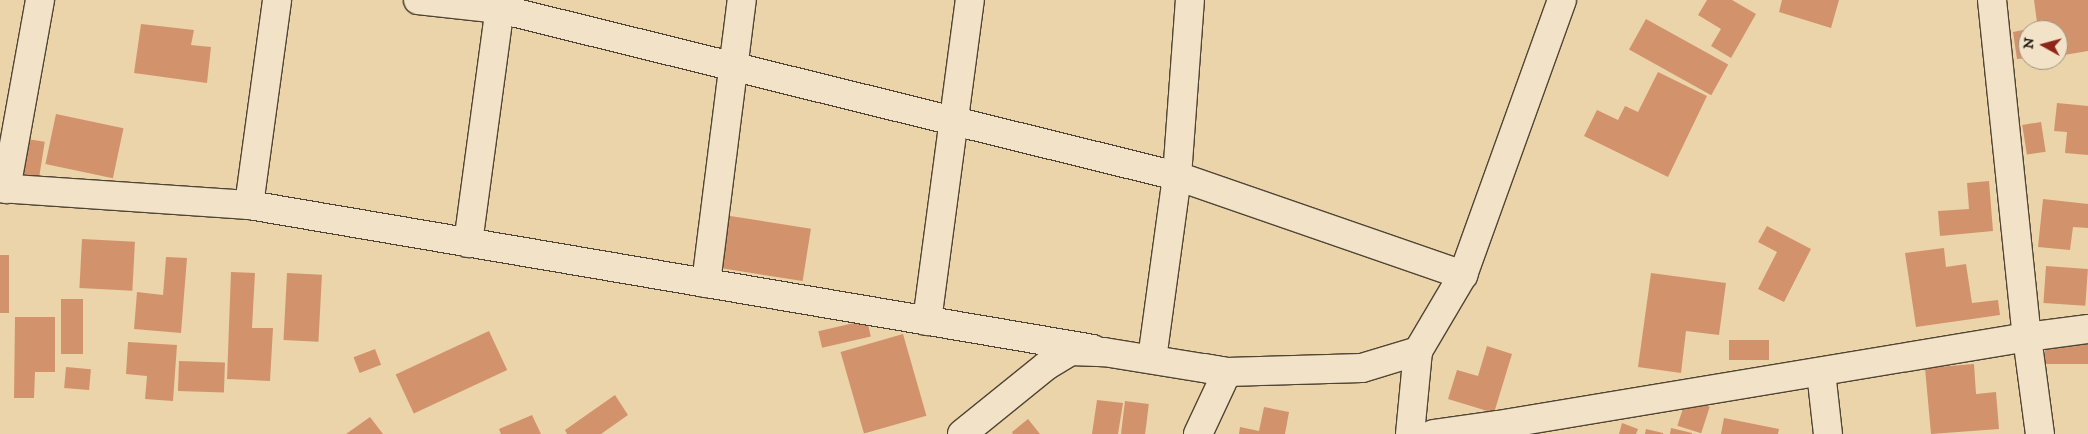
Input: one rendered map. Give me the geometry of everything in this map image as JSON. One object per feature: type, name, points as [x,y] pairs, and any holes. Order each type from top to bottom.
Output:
[{"type":"street","points":[[40,0],[3,189],[248,205],[1227,372],[1362,368],[1418,351]]},
{"type":"street","points":[[248,205],[277,0]]},
{"type":"street","points":[[418,0],[500,4],[733,66],[1177,176],[1463,275]]},
{"type":"street","points":[[706,283],[742,0]]},
{"type":"street","points":[[927,321],[970,0]]},
{"type":"street","points":[[1152,360],[1177,176],[1190,0]]},
{"type":"street","points":[[1410,434],[1418,351],[1463,275],[1562,0]]},
{"type":"street","points":[[1992,0],[2027,337],[2040,434]]},
{"type":"street","points":[[468,243],[500,4]]},
{"type":"street","points":[[1433,434],[1503,430],[1821,372],[2027,337],[2088,329]]},
{"type":"street","points":[[962,434],[1046,366],[1071,352],[1104,352],[1227,372]]},
{"type":"street","points":[[1198,434],[1227,372]]},
{"type":"street","points":[[1821,372],[1828,434]]},
{"type":"building","points":[[1707,0],[1732,0],[1756,14],[1731,58],[1711,46],[1721,29],[1698,15]]},
{"type":"building","points":[[1782,0],[1839,0],[1831,28],[1779,12]]},
{"type":"building","points":[[2034,0],[2088,0],[2088,51],[2068,54],[2068,20],[2037,20]]},
{"type":"building","points":[[1646,19],[1728,65],[1711,95],[1629,50]]},
{"type":"building","points":[[141,24],[194,30],[191,45],[211,47],[207,83],[134,73]]},
{"type":"building","points":[[2018,31],[2018,59],[2017,59],[2013,32]]},
{"type":"building","points":[[1658,72],[1707,96],[1668,177],[1584,136],[1597,110],[1618,120],[1625,106],[1638,112]]},
{"type":"building","points":[[2057,103],[2088,106],[2088,155],[2065,153],[2067,132],[2054,131]]},
{"type":"building","points":[[56,114],[123,128],[113,178],[45,164]]},
{"type":"building","points":[[2041,122],[2046,152],[2027,155],[2022,125]]},
{"type":"building","points":[[27,139],[45,142],[39,179],[21,177]]},
{"type":"building","points":[[1989,181],[1993,231],[1940,236],[1938,211],[1969,209],[1967,183]]},
{"type":"building","points":[[2043,199],[2088,204],[2088,228],[2073,227],[2070,250],[2038,247]]},
{"type":"building","points":[[724,215],[811,229],[803,281],[716,267]]},
{"type":"building","points":[[1767,226],[1811,249],[1784,302],[1758,289],[1777,252],[1758,242]]},
{"type":"building","points":[[82,239],[135,242],[132,291],[79,288]]},
{"type":"building","points":[[1944,248],[1946,267],[1966,264],[1972,303],[1998,300],[2000,315],[1916,327],[1905,253]]},
{"type":"building","points":[[0,255],[9,255],[9,313],[0,313]]},
{"type":"building","points":[[166,257],[187,258],[181,333],[134,329],[137,292],[163,295]]},
{"type":"building","points":[[2046,266],[2088,269],[2085,306],[2043,303]]},
{"type":"building","points":[[231,272],[255,273],[252,328],[273,328],[270,381],[227,379]]},
{"type":"building","points":[[287,273],[322,275],[318,342],[283,340]]},
{"type":"building","points":[[1651,273],[1726,283],[1719,335],[1686,331],[1681,373],[1638,367]]},
{"type":"building","points":[[61,299],[83,299],[83,354],[61,354]]},
{"type":"building","points":[[15,317],[55,317],[55,372],[35,372],[34,398],[14,398]]},
{"type":"building","points":[[867,320],[871,337],[822,348],[818,331]]},
{"type":"building","points":[[489,331],[507,370],[414,414],[396,375]]},
{"type":"building","points":[[903,334],[926,416],[864,434],[841,352]]},
{"type":"building","points":[[1729,340],[1769,340],[1769,360],[1729,360]]},
{"type":"building","points":[[2045,340],[2088,340],[2088,364],[2045,364]]},
{"type":"building","points":[[128,342],[177,345],[173,401],[145,399],[147,376],[126,374]]},
{"type":"building","points":[[1487,346],[1512,354],[1494,413],[1448,399],[1457,370],[1478,376]]},
{"type":"building","points":[[375,349],[381,365],[360,373],[354,357]]},
{"type":"building","points":[[179,361],[225,363],[224,393],[178,391]]},
{"type":"building","points":[[1974,364],[1976,394],[1996,392],[1999,429],[1931,434],[1925,368]]},
{"type":"building","points":[[66,367],[91,369],[89,390],[64,388]]},
{"type":"building","points":[[615,395],[628,415],[601,434],[567,434],[565,430]]},
{"type":"building","points":[[1686,399],[1710,407],[1701,433],[1677,426]]},
{"type":"building","points":[[1097,400],[1123,403],[1118,434],[1092,434]]},
{"type":"building","points":[[1125,401],[1149,404],[1145,434],[1121,434]]},
{"type":"building","points":[[1264,407],[1289,412],[1285,434],[1239,434],[1240,427],[1259,431]]},
{"type":"building","points":[[532,415],[541,434],[501,434],[499,429]]},
{"type":"building","points":[[370,417],[383,434],[346,434]]},
{"type":"building","points":[[1724,418],[1779,429],[1778,434],[1721,434]]},
{"type":"building","points":[[1028,419],[1040,434],[1013,434],[1012,432]]},
{"type":"building","points":[[1622,423],[1638,429],[1636,434],[1619,434]]},
{"type":"building","points":[[1671,428],[1692,433],[1692,434],[1670,434]]},
{"type":"building","points":[[1646,429],[1663,433],[1663,434],[1645,434]]}]
